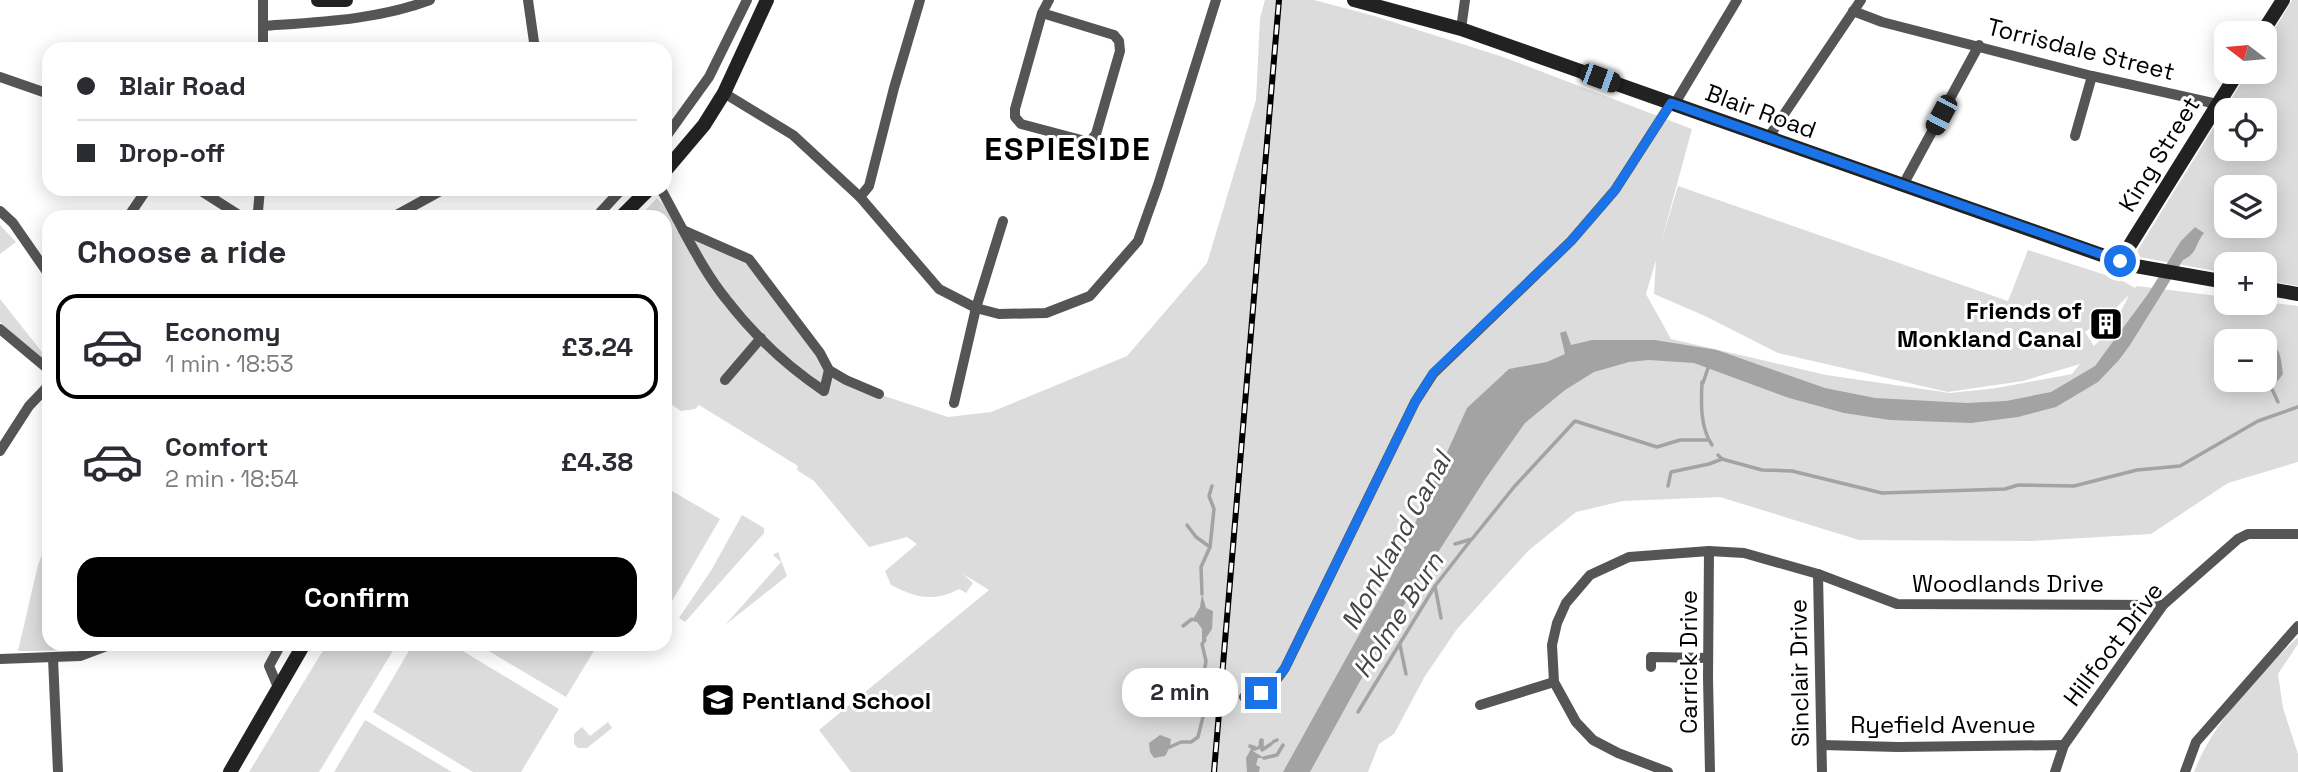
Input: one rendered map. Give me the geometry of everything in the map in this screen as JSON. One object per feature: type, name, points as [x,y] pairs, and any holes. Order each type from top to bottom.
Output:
[{"type":"street","points":[[263,42],[264,0]]},
{"type":"street","points":[[318,0],[345,0]]},
{"type":"street","points":[[263,26],[337,20],[403,10],[430,0]]},
{"type":"street","points":[[528,0],[535,42]]},
{"type":"street","points":[[672,128],[709,77],[747,0]]},
{"type":"street","points":[[672,160],[704,125],[724,93],[767,0]]},
{"type":"street","points":[[860,197],[869,186],[920,0]]},
{"type":"street","points":[[1042,13],[1114,35],[1119,41],[1120,51],[1096,134],[1089,142],[1021,124],[1015,117],[1042,13],[1049,0]]},
{"type":"street","points":[[724,93],[793,135],[860,197],[939,289],[976,308],[999,314],[1046,313],[1090,296],[1138,241],[1216,0]]},
{"type":"street","name":"Blair Road","points":[[1354,0],[1461,29],[2120,261],[2150,270],[2214,280]]},
{"type":"street","points":[[1461,29],[1465,0]]},
{"type":"street","points":[[1244,697],[1261,693],[1270,687],[1285,668],[1415,402],[1433,373],[1571,241],[1615,190],[1737,0]]},
{"type":"street","points":[[1768,138],[1861,0]]},
{"type":"street","points":[[2270,21],[2283,0]]},
{"type":"street","name":"Torrisdale Street","points":[[1853,11],[1882,22],[2092,76],[2214,103]]},
{"type":"street","points":[[1903,185],[1979,45]]},
{"type":"street","points":[[2075,136],[2092,76]]},
{"type":"street","points":[[0,77],[42,92]]},
{"type":"street","name":"King Street","points":[[2120,261],[2214,109]]},
{"type":"street","points":[[209,196],[231,210]]},
{"type":"street","points":[[406,210],[430,196]]},
{"type":"street","points":[[602,210],[616,196]]},
{"type":"street","points":[[628,210],[642,196]]},
{"type":"street","points":[[665,196],[724,297],[761,338],[824,391],[830,370]]},
{"type":"street","points":[[0,211],[13,223],[42,265]]},
{"type":"street","points":[[954,403],[976,308],[1003,221]]},
{"type":"street","points":[[683,230],[749,259],[830,370],[879,394]]},
{"type":"street","points":[[2277,290],[2298,293]]},
{"type":"street","points":[[0,329],[42,364]]},
{"type":"street","points":[[725,380],[761,338]]},
{"type":"street","points":[[0,451],[29,406],[42,392]]},
{"type":"street","name":"Hillfoot Drive","points":[[2055,772],[2064,745],[2164,605],[2238,539],[2248,534],[2298,534]]},
{"type":"street","name":"Woodlands Drive","points":[[1668,772],[1618,753],[1593,740],[1576,722],[1554,682],[1552,645],[1557,623],[1566,603],[1590,575],[1629,557],[1709,551],[1744,553],[1818,573],[1897,604],[2164,605]]},
{"type":"street","name":"Carrick Drive","points":[[1709,551],[1710,772]]},
{"type":"street","name":"Sinclair Drive","points":[[1818,573],[1822,772]]},
{"type":"street","points":[[2185,772],[2196,742],[2298,626]]},
{"type":"street","points":[[0,659],[80,656],[93,651]]},
{"type":"street","points":[[277,651],[269,666],[278,687]]},
{"type":"street","points":[[230,772],[300,651]]},
{"type":"street","points":[[1651,657],[1708,658]]},
{"type":"street","points":[[53,658],[58,772]]},
{"type":"street","points":[[1480,705],[1554,682]]},
{"type":"street","name":"Ryefield Avenue","points":[[1822,745],[2064,745]]},
{"type":"shaded area","points":[[1265,0],[1314,0],[1503,57],[1692,129],[1661,243],[1678,186],[2008,301],[2028,250],[2121,280],[2135,288],[2137,286],[2214,296],[2214,315],[2277,315],[2277,303],[2298,306],[2298,462],[2228,483],[2151,534],[2031,541],[1859,540],[1720,497],[1623,501],[1576,512],[1528,551],[1457,629],[1425,676],[1394,734],[1379,744],[1368,772],[851,772],[819,730],[989,590],[963,574],[973,583],[966,593],[959,589],[941,596],[924,597],[891,585],[885,571],[917,544],[907,537],[869,547],[814,481],[797,470],[798,466],[699,405],[695,409],[681,411],[672,405],[672,214],[691,235],[743,260],[845,383],[948,417],[991,412],[1127,356],[1207,263],[1256,100],[1260,18]],"holes":[[[1656,260],[1654,294],[1778,353],[1948,392],[2023,381],[2080,364],[2072,374],[1997,388],[1950,393],[1826,375],[1671,339],[1646,294]],[[2129,295],[2104,334],[2094,346],[2085,332]]]},
{"type":"shaded area","points":[[2292,0],[2298,0],[2298,286],[2277,282],[2277,252],[2214,252],[2214,271],[2134,256],[2214,127],[2214,161],[2277,161],[2277,98],[2232,98],[2241,84],[2277,84],[2277,25]]},
{"type":"shaded area","points":[[657,198],[668,210],[646,210]]},
{"type":"shaded area","points":[[0,225],[16,242],[0,254]]},
{"type":"shaded area","points":[[2195,227],[2204,233],[2194,251],[2183,260],[2119,360],[2098,382],[2056,407],[2018,417],[1971,423],[1890,420],[1844,413],[1789,398],[1694,363],[1649,360],[1629,362],[1594,372],[1565,390],[1525,423],[1391,625],[1310,772],[1283,772],[1389,581],[1467,408],[1509,369],[1547,362],[1565,354],[1560,333],[1566,331],[1571,345],[1592,340],[1655,340],[1717,350],[1825,388],[1875,398],[1967,403],[2006,401],[2051,392],[2095,366],[2148,294],[2181,241]]},
{"type":"shaded area","points":[[0,299],[42,352],[42,360],[0,322]]},
{"type":"shaded area","points":[[2277,349],[2281,358],[2283,374],[2277,382]]},
{"type":"shaded area","points":[[672,491],[720,519],[672,601]]},
{"type":"shaded area","points":[[742,515],[764,528],[764,533],[685,622],[679,618],[712,569]]},
{"type":"shaded area","points":[[778,552],[787,576],[725,625],[781,562],[773,555]]},
{"type":"shaded area","points":[[42,555],[42,651],[18,651]]},
{"type":"shaded area","points":[[1202,594],[1206,608],[1213,611],[1212,629],[1202,644],[1202,629],[1197,622],[1192,621],[1200,607]]},
{"type":"shaded area","points":[[2298,637],[2298,644],[2278,674],[2283,708],[2298,754],[2298,772],[2194,772],[2202,753],[2225,717],[2253,683]]},
{"type":"shaded area","points":[[323,651],[393,651],[319,772],[249,772]]},
{"type":"shaded area","points":[[409,651],[463,651],[559,709],[521,772],[473,772],[373,712]]},
{"type":"shaded area","points":[[489,651],[594,651],[566,697]]},
{"type":"shaded area","points":[[365,720],[452,772],[334,772]]},
{"type":"shaded area","points":[[608,722],[612,728],[587,748],[578,748],[574,744],[574,734],[582,727],[590,736]]},
{"type":"shaded area","points":[[1160,735],[1171,739],[1170,747],[1165,756],[1154,758],[1149,743]]},
{"type":"shaded area","points":[[1249,744],[1256,746],[1253,751],[1264,758],[1258,758],[1256,765],[1260,767],[1259,772],[1247,772],[1246,758],[1251,749]]},
{"type":"waterway","points":[[1703,383],[1709,365]]},
{"type":"waterway","points":[[1702,382],[1703,423],[1712,445]]},
{"type":"waterway","points":[[2273,392],[2278,402]]},
{"type":"waterway","points":[[1718,455],[1722,459],[1762,470],[1792,471],[1882,493],[2005,489],[2018,485],[2074,486],[2137,470],[2180,466],[2258,421],[2298,407]]},
{"type":"waterway","name":"Holme Burn","points":[[1455,544],[1472,539],[1514,487],[1575,421],[1657,447],[1680,440],[1708,440]]},
{"type":"waterway","points":[[1668,486],[1671,472],[1722,459]]},
{"type":"waterway","points":[[1202,594],[1201,567],[1210,547],[1214,509],[1209,496],[1212,486]]},
{"type":"waterway","points":[[1187,525],[1196,537],[1210,547]]},
{"type":"waterway","name":"Holme Burn","points":[[1358,712],[1435,586],[1470,541]]},
{"type":"waterway","points":[[1435,586],[1441,618]]},
{"type":"waterway","points":[[1183,626],[1192,619]]},
{"type":"waterway","points":[[1203,679],[1206,661],[1202,644],[1205,640]]},
{"type":"waterway","points":[[1400,645],[1406,674]]},
{"type":"waterway","points":[[1170,747],[1181,742],[1191,742],[1198,737],[1204,713]]},
{"type":"waterway","points":[[1255,749],[1260,747],[1261,740],[1262,750],[1271,744]]},
{"type":"waterway","points":[[1273,742],[1277,740]]},
{"type":"waterway","points":[[1264,758],[1277,755],[1283,745]]},
{"type":"railway","points":[[1214,772],[1279,0]]},
{"type":"place","name":"Friends of Monkland Canal","points":[[2106,324]]},
{"type":"place","name":"Pentland School","points":[[718,700]]},
{"type":"district","name":"ESPIESIDE","points":[[1068,149]]},
{"type":"route","points":[[1261,693],[1277,681],[1285,668],[1415,402],[1433,373],[1571,241],[1615,190],[1671,103],[2120,261]]},
{"type":"water label","name":"Monkland Canal","points":[[1396,541]]}]
